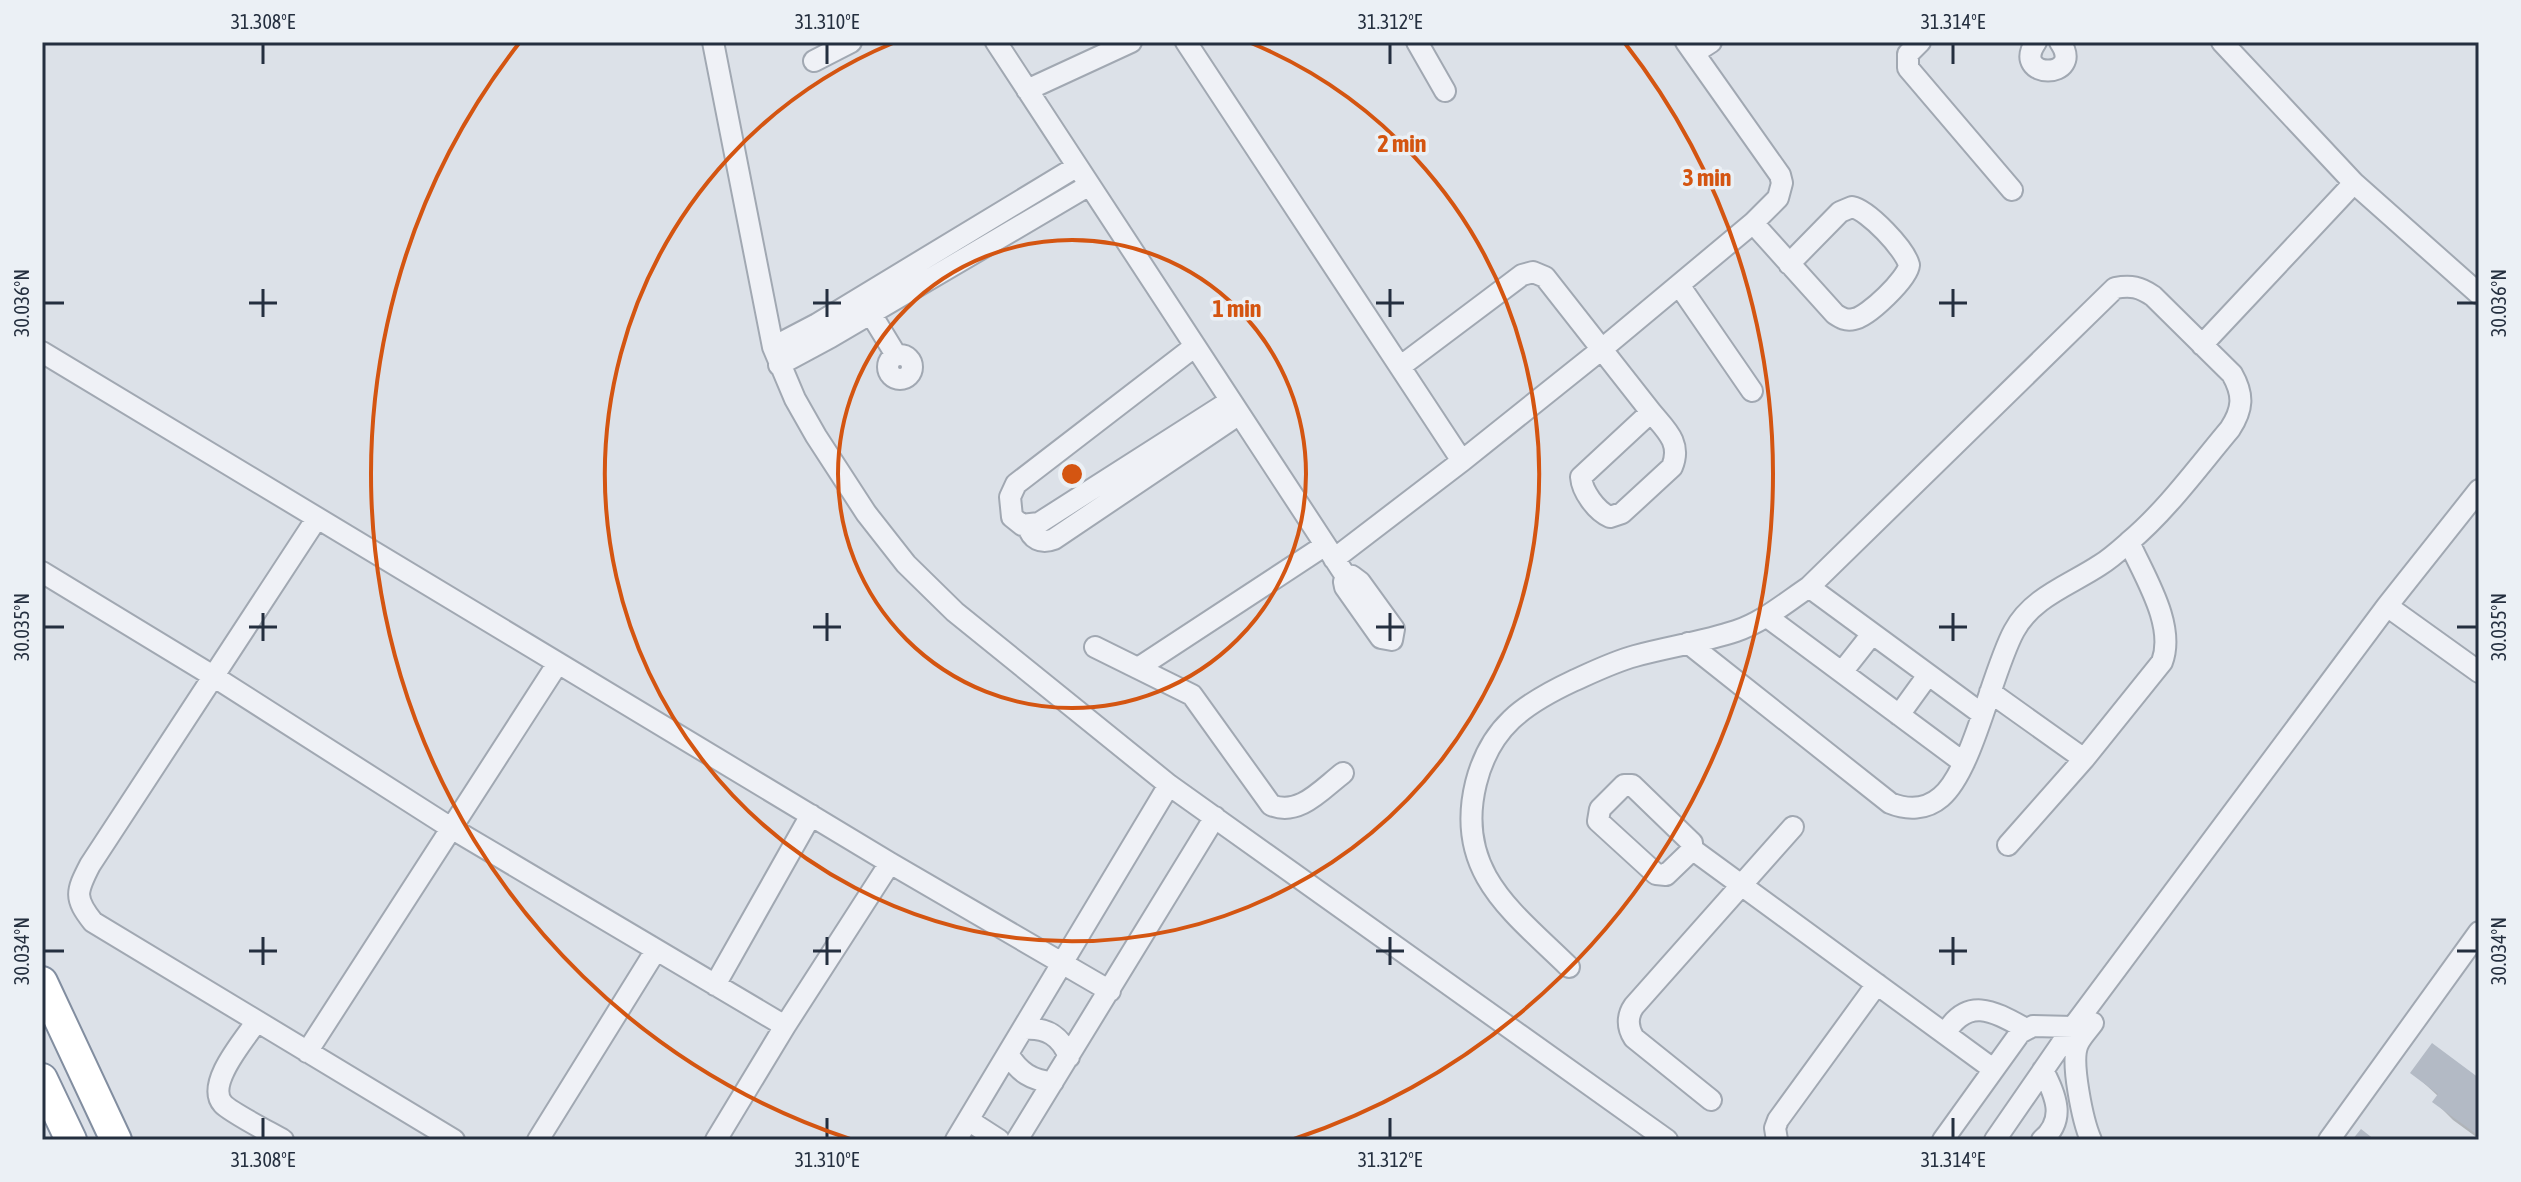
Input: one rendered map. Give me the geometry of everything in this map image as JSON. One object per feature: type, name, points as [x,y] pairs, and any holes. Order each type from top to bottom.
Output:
[{"type":"highway","points":[[42,982],[116,1140]]},
{"type":"highway","points":[[42,1079],[71,1140]]},
{"type":"lane","points":[[713,42],[776,356],[816,436],[866,513],[906,564],[955,612],[1169,785],[1667,1140]]},
{"type":"lane","points":[[814,61],[851,42]]},
{"type":"lane","points":[[996,42],[1347,578]]},
{"type":"lane","points":[[1027,90],[1131,42]]},
{"type":"lane","points":[[1186,42],[1462,461]]},
{"type":"lane","points":[[1920,42],[1908,54],[1908,68],[2012,190]]},
{"type":"lane","points":[[2036,42],[2032,47],[2031,60],[2046,72],[2053,71],[2063,62],[2065,56],[2061,42]]},
{"type":"lane","points":[[2222,42],[2354,183],[2479,294]]},
{"type":"lane","points":[[1421,44],[1445,91]]},
{"type":"lane","points":[[1138,668],[1329,552],[1462,461],[1679,285],[1778,198],[1782,183],[1780,175],[1697,46]]},
{"type":"lane","points":[[776,356],[817,324],[1076,167]]},
{"type":"lane","points":[[2202,345],[2354,183]]},
{"type":"lane","points":[[776,356],[871,314],[1088,186]]},
{"type":"lane","points":[[1753,223],[1789,264],[1835,314],[1843,319],[1852,320],[1865,314],[1903,279],[1909,265],[1903,252],[1864,211],[1852,207],[1840,212],[1789,264]]},
{"type":"lane","points":[[1401,366],[1522,275],[1533,272],[1545,277],[1671,436],[1676,446],[1672,467],[1622,513],[1610,517],[1603,514],[1584,488],[1581,477],[1651,412]]},
{"type":"lane","points":[[1679,285],[1752,391]]},
{"type":"lane","points":[[1569,967],[1497,897],[1486,880],[1474,842],[1472,804],[1480,768],[1498,734],[1510,719],[1537,698],[1633,657],[1688,643],[1734,632],[1766,616],[1809,587],[2115,288],[2128,285],[2142,288],[2232,374],[2239,387],[2242,402],[2239,417],[2146,526],[2103,564],[2057,589],[2020,621],[1964,763],[1945,794],[1937,800],[1910,808],[1890,803],[1688,643]]},
{"type":"lane","points":[[871,314],[896,355]]},
{"type":"lane","points":[[1194,347],[1016,484],[1010,497],[1010,511],[1016,522],[1028,526],[1032,536],[1048,541],[1114,487],[1234,408]]},
{"type":"lane","points":[[42,352],[890,863],[1110,991]]},
{"type":"lane","points":[[1995,1140],[2073,1027],[2387,606],[2479,490]]},
{"type":"lane","points":[[317,518],[90,865],[78,888],[79,905],[93,922],[454,1140]]},
{"type":"lane","points":[[2008,845],[2157,671],[2166,653],[2165,624],[2129,542]]},
{"type":"lane","points":[[42,572],[213,676],[451,828],[785,1026]]},
{"type":"lane","points":[[1809,587],[1982,714]]},
{"type":"lane","points":[[2387,606],[2479,672]]},
{"type":"lane","points":[[1766,616],[1964,763]]},
{"type":"lane","points":[[1842,672],[1872,634]]},
{"type":"lane","points":[[1095,647],[1192,695],[1271,805],[1285,810],[1297,807],[1343,773]]},
{"type":"lane","points":[[307,1052],[558,663]]},
{"type":"lane","points":[[1899,715],[1928,675]]},
{"type":"lane","points":[[1990,692],[2084,759]]},
{"type":"lane","points":[[956,1140],[1169,785]]},
{"type":"lane","points":[[1692,849],[1666,875],[1656,874],[1601,825],[1598,813],[1620,787],[1632,785],[1691,840],[1692,849],[1993,1069]]},
{"type":"lane","points":[[715,985],[811,815]]},
{"type":"lane","points":[[1017,1140],[1215,817]]},
{"type":"lane","points":[[1711,1100],[1634,1038],[1629,1027],[1629,1016],[1634,1006],[1793,827]]},
{"type":"lane","points":[[716,1140],[890,863]]},
{"type":"lane","points":[[2091,1140],[2081,1105],[2076,1048],[2179,907]]},
{"type":"lane","points":[[2329,1140],[2479,932]]},
{"type":"lane","points":[[538,1140],[656,950]]},
{"type":"lane","points":[[1777,1140],[1775,1128],[1778,1120],[1877,984]]},
{"type":"lane","points":[[1945,1034],[1956,1019],[1980,1009],[1998,1014],[2026,1029]]},
{"type":"lane","points":[[257,1021],[219,1078],[218,1092],[223,1104],[283,1140]]},
{"type":"lane","points":[[1943,1140],[2020,1033],[2041,1025],[2073,1027]]},
{"type":"lane","points":[[1024,1029],[1043,1029],[1052,1033],[1065,1047],[1069,1057]]},
{"type":"lane","points":[[1008,1054],[1026,1074],[1053,1082]]},
{"type":"lane","points":[[2042,1140],[2050,1132],[2058,1115],[2055,1096],[2043,1070]]},
{"type":"lane","points":[[968,1120],[999,1140]]},
{"type":"building","points":[[2432,1043],[2479,1078],[2479,1136],[2432,1102],[2438,1094],[2410,1073]]},
{"type":"building","points":[[2361,1129],[2375,1140],[2352,1140]]}]
